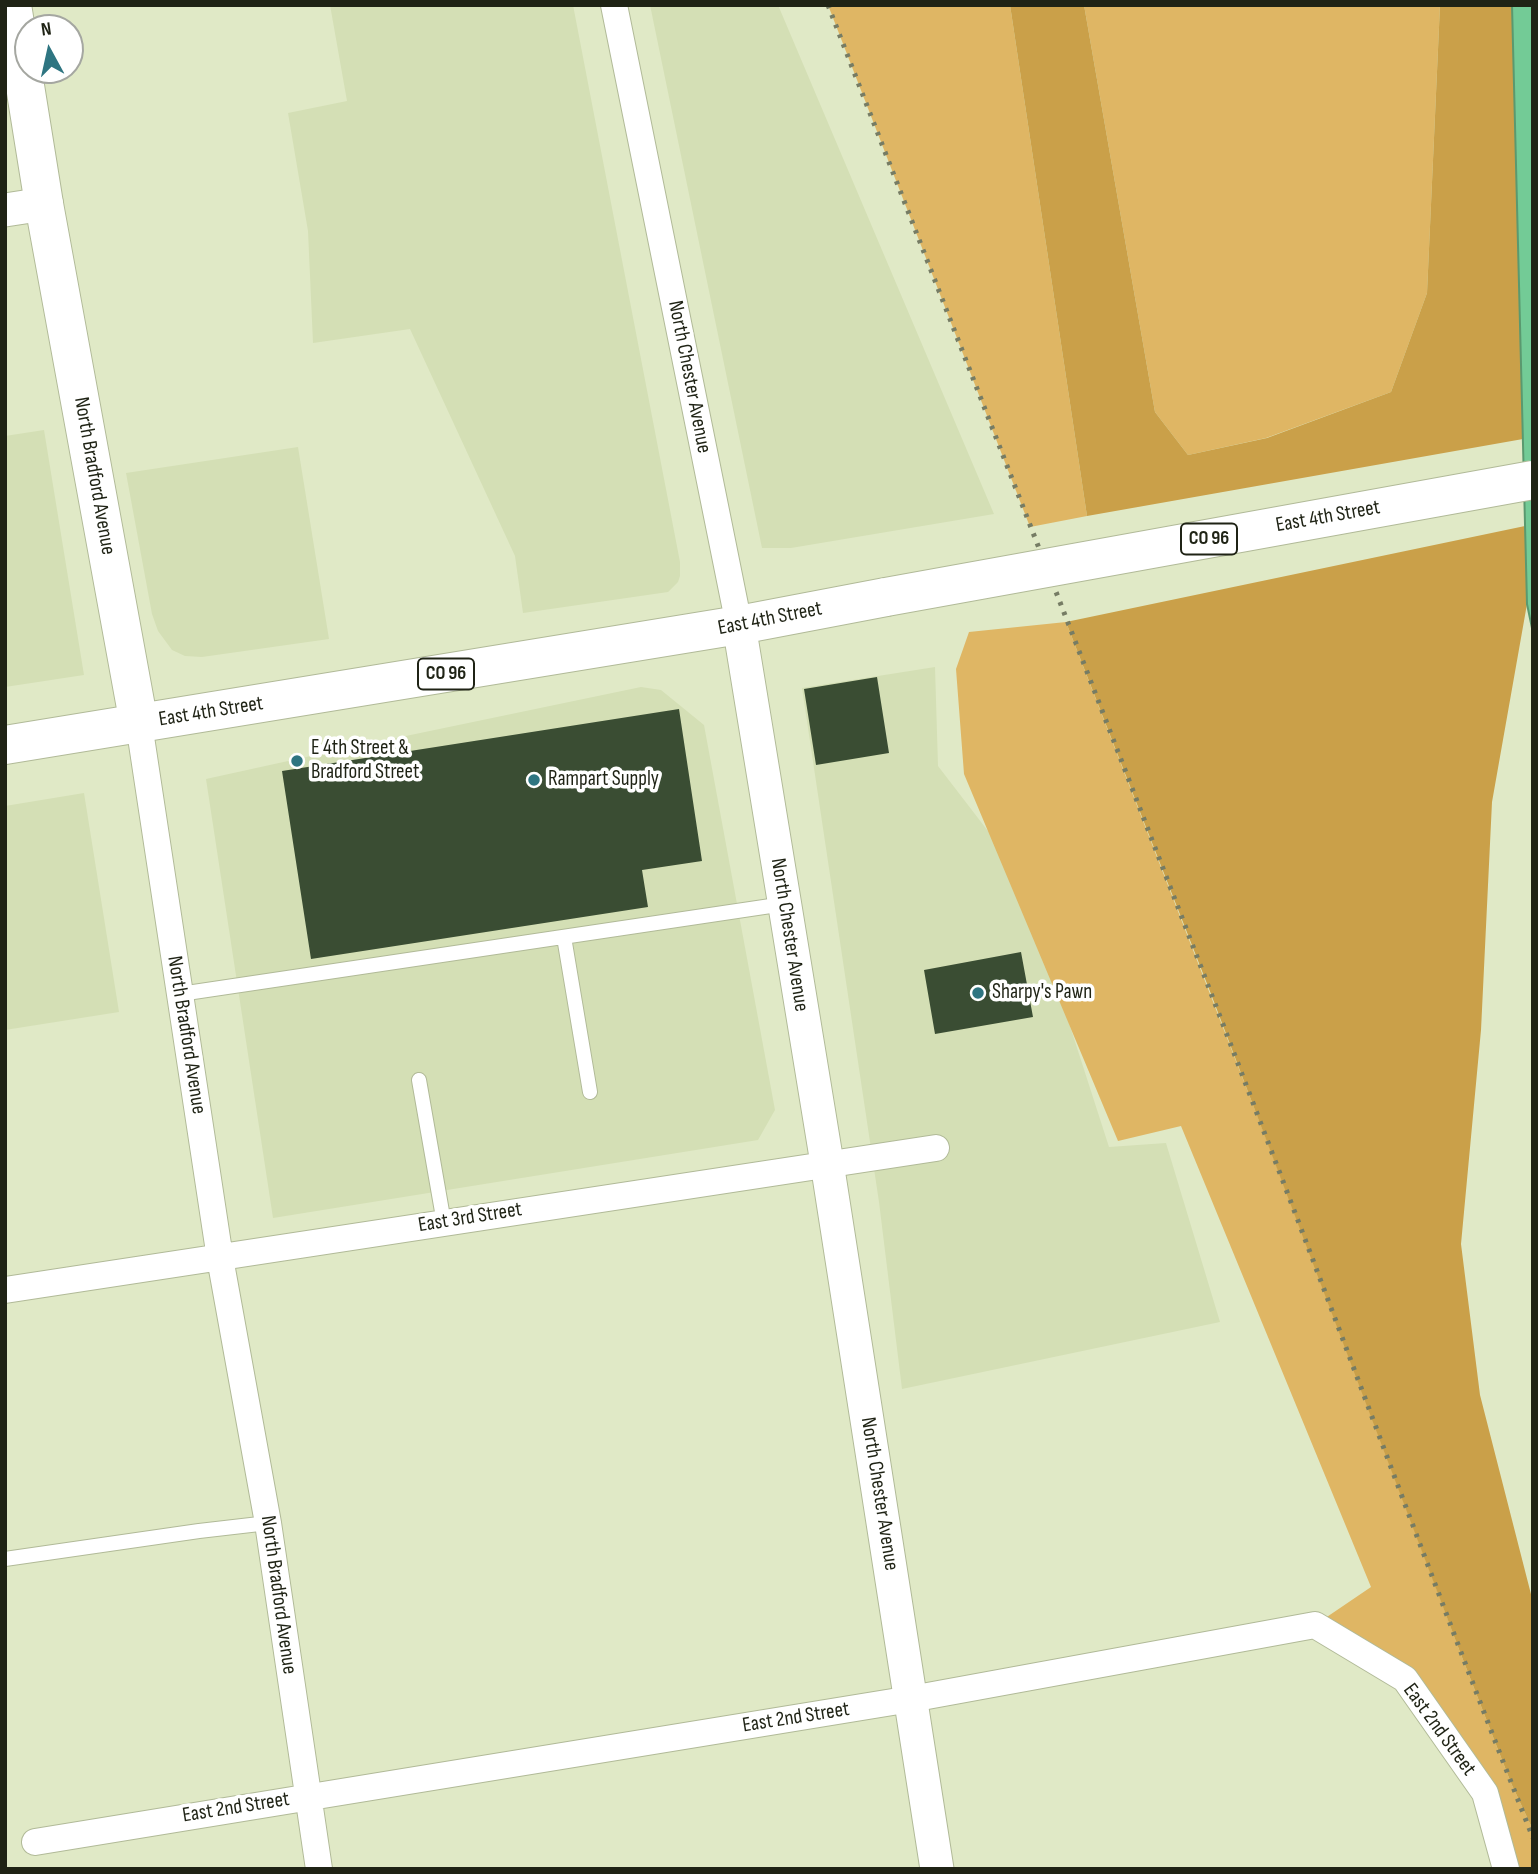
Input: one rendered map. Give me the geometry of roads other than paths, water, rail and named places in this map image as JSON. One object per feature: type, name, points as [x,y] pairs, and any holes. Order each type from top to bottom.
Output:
[{"type":"main road","name":"North Bradford Avenue","points":[[12,5],[44,204],[139,724]]},
{"type":"main road","name":"East 4th Street","points":[[5,745],[739,625],[1533,480]]},
{"type":"street","name":"North Chester Avenue","points":[[614,5],[739,625],[827,1163],[937,1869]]},
{"type":"street","points":[[5,209],[44,204]]},
{"type":"street","name":"North Bradford Avenue","points":[[139,724],[220,1258],[268,1523],[319,1869]]},
{"type":"street","name":"East 3rd Street","points":[[5,1290],[936,1148]]},
{"type":"street","name":"East 2nd Street","points":[[35,1842],[911,1699],[1315,1625],[1405,1679],[1485,1793],[1506,1869]]},
{"type":"lane","points":[[180,994],[784,904]]},
{"type":"lane","points":[[564,937],[590,1092]]},
{"type":"lane","points":[[419,1080],[444,1223]]},
{"type":"lane","points":[[5,1559],[268,1523]]},
{"type":"railway","points":[[828,5],[1212,995],[1533,1838]]},
{"type":"place","name":"E 4th Street & Bradford Street","points":[[297,761]]},
{"type":"place","name":"Rampart Supply","points":[[534,780]]},
{"type":"place","name":"Sharpy's Pawn","points":[[978,993]]}]
